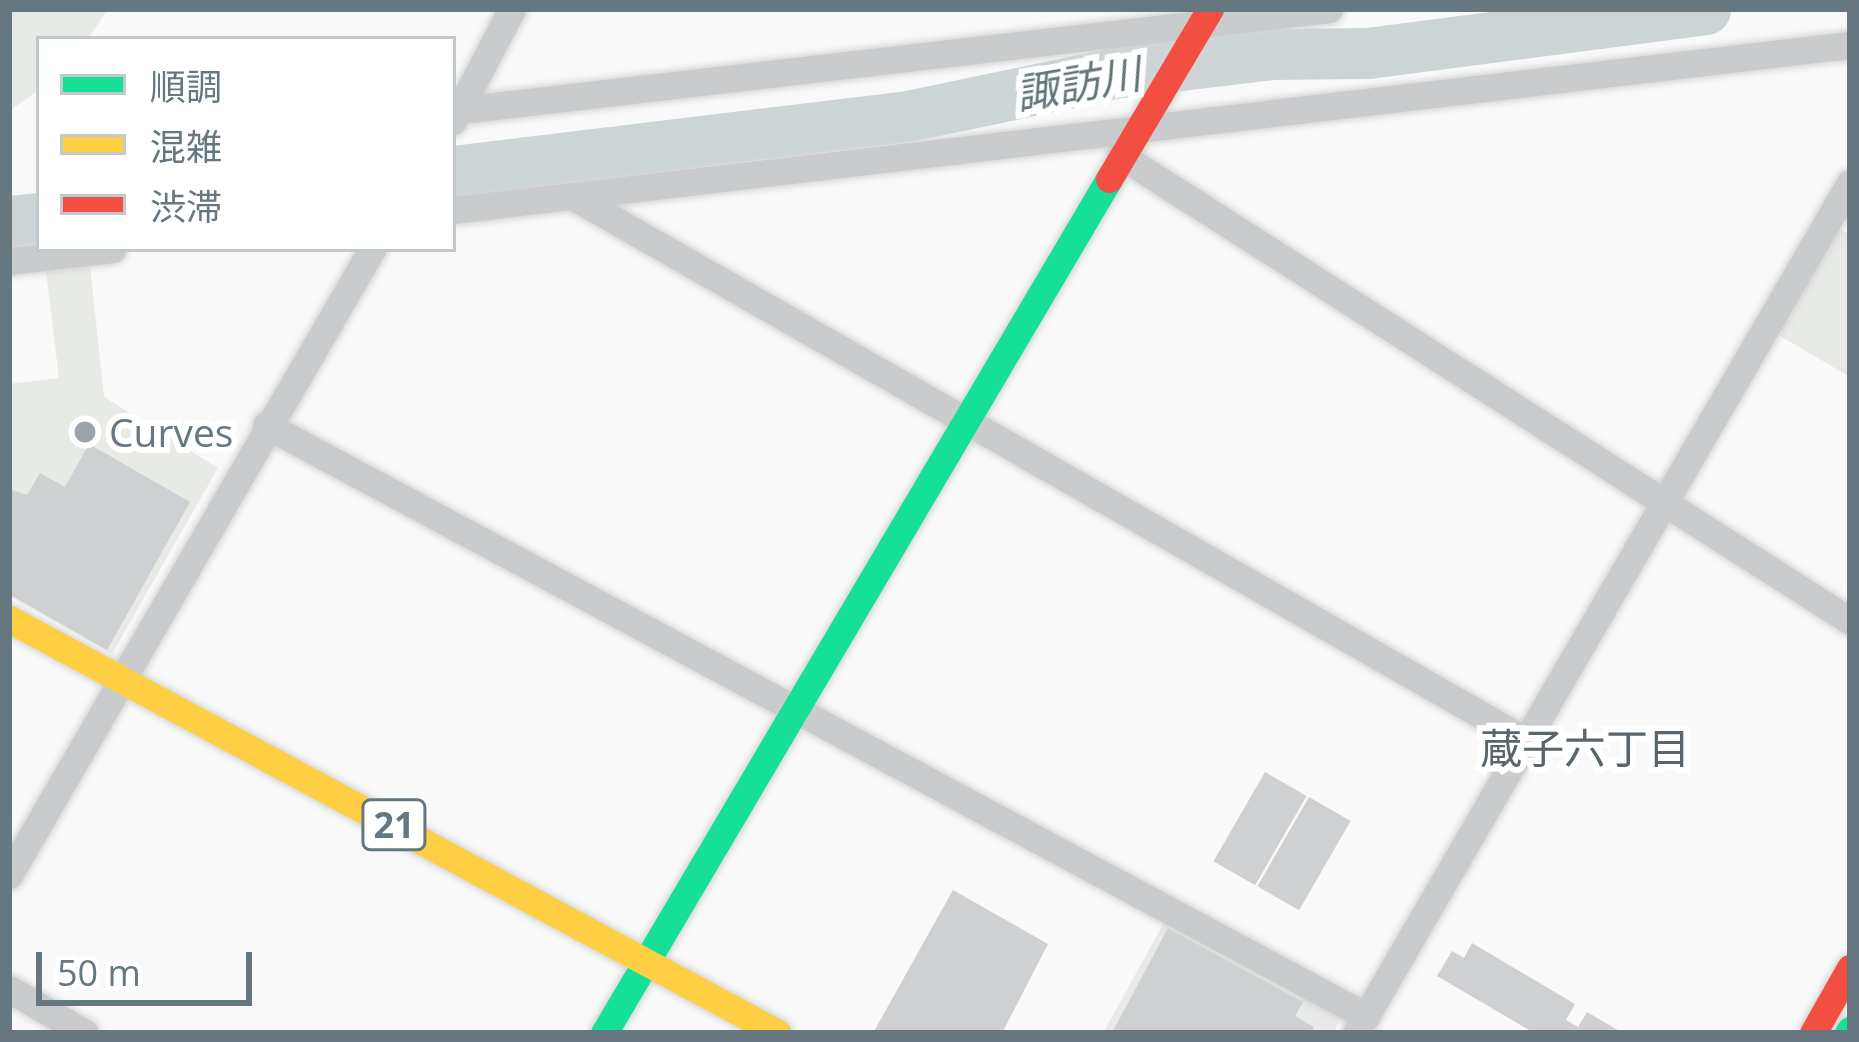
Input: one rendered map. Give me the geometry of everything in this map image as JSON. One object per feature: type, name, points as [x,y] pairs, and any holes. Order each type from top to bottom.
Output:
[{"type":"street","points":[[456,115],[512,9]]},
{"type":"street","points":[[456,115],[1329,9]]},
{"type":"street","points":[[604,1033],[1198,26]]},
{"type":"street","points":[[456,210],[1850,45]]},
{"type":"street","points":[[1134,132],[1663,501],[1850,621]]},
{"type":"street","points":[[266,425],[793,708],[1361,1024],[1850,183]]},
{"type":"street","points":[[574,197],[1527,741]]},
{"type":"street","points":[[9,261],[86,252]]},
{"type":"street","points":[[9,874],[370,252]]},
{"type":"street","name":"21","points":[[9,619],[118,689],[639,972],[778,1033]]},
{"type":"street","name":"21","points":[[9,647],[118,689]]},
{"type":"street","points":[[1813,1033],[1850,968]]},
{"type":"street","name":"21","points":[[639,972],[725,1033]]},
{"type":"street","points":[[9,989],[86,1033]]},
{"type":"shaded area","points":[[9,9],[108,9],[90,36],[36,36],[36,92],[9,111]]},
{"type":"shaded area","points":[[1837,227],[1850,235],[1850,377],[1775,333]]},
{"type":"shaded area","name":"Curves","points":[[90,266],[104,397],[218,468],[112,654],[9,596],[9,384],[59,378],[46,271]]},
{"type":"shaded area","points":[[1165,921],[1341,1018],[1333,1033],[1103,1033]]},
{"type":"building","points":[[89,444],[190,502],[107,650],[9,594],[9,489],[27,495],[40,473],[65,487]]},
{"type":"building","points":[[1265,772],[1307,796],[1255,885],[1214,861]]},
{"type":"building","points":[[1309,797],[1351,821],[1299,910],[1258,886]]},
{"type":"building","points":[[953,890],[1048,944],[1002,1033],[873,1033]]},
{"type":"building","points":[[1168,928],[1303,1002],[1295,1016],[1314,1027],[1311,1033],[1112,1033]]},
{"type":"building","points":[[1472,943],[1575,1004],[1566,1020],[1578,1027],[1587,1012],[1623,1033],[1534,1033],[1437,976],[1452,951],[1464,958]]},
{"type":"waterway","name":"諏訪川","points":[[456,171],[908,116],[1114,73],[1270,54],[1368,53],[1705,9]]},
{"type":"waterway","name":"諏訪川","points":[[9,221],[36,218]]},
{"type":"traffic: fast","points":[[604,1033],[1109,179]]},
{"type":"traffic: slow","points":[[9,619],[778,1033]]},
{"type":"traffic: jam","points":[[1109,179],[1210,9]]},
{"type":"traffic: jam","points":[[1813,1033],[1850,968]]},
{"type":"place","name":"Curves","points":[[85,432]]},
{"type":"district","name":"蔵子六丁目","points":[[1585,748]]}]
